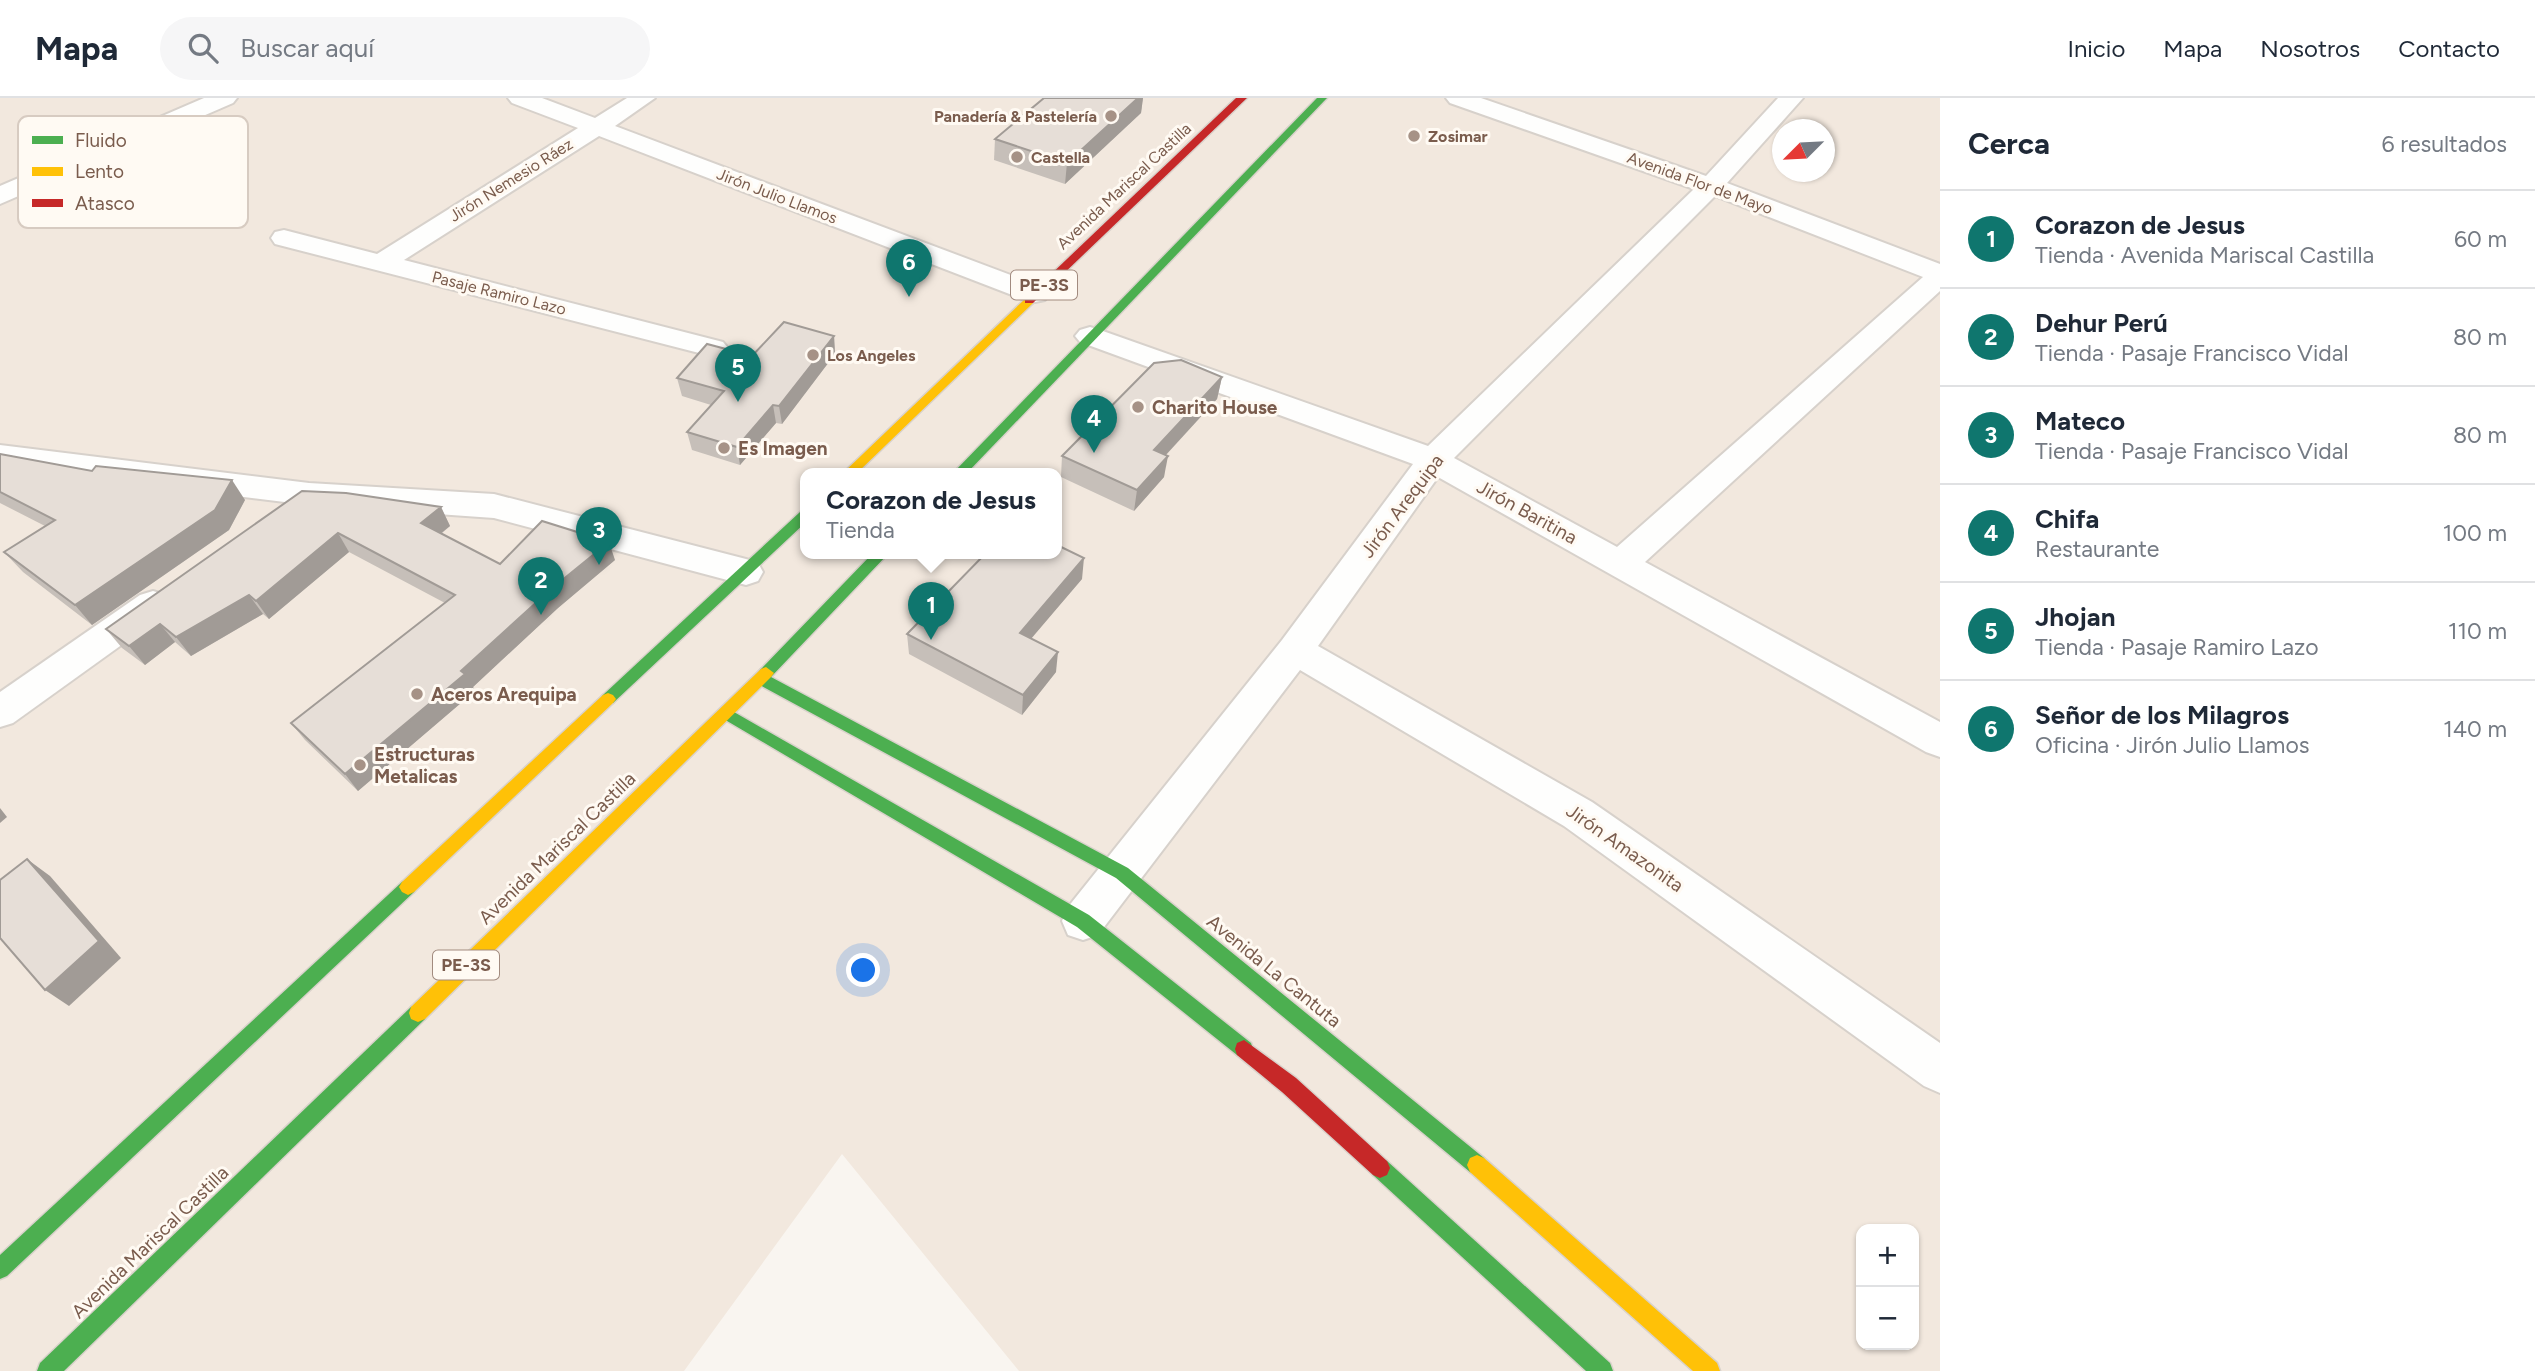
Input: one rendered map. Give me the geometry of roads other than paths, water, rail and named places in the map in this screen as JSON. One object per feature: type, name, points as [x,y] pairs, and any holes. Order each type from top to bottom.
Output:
[{"type":"main road","name":"Avenida Mariscal Castilla","points":[[854,468],[1242,98]]},
{"type":"main road","points":[[964,468],[1322,98]]},
{"type":"main road","points":[[0,1269],[800,520]]},
{"type":"main road","name":"Avenida Mariscal Castilla","points":[[48,1371],[727,714],[876,559]]},
{"type":"main road","name":"Avenida La Cantuta","points":[[761,679],[1122,873],[1461,1151],[1709,1371]]},
{"type":"main road","points":[[727,714],[1083,921],[1289,1085],[1602,1371]]},
{"type":"street","points":[[181,116],[225,98]]},
{"type":"street","name":"Jirón Julio Llamos","points":[[520,98],[1035,294]]},
{"type":"street","name":"Jirón Nemesio Ráez","points":[[381,263],[643,98]]},
{"type":"street","name":"Avenida Flor de Mayo","points":[[1458,98],[1711,186],[1940,275]]},
{"type":"street","name":"Jirón Arequipa","points":[[1083,921],[1295,650],[1433,460],[1711,186],[1791,98]]},
{"type":"street","points":[[0,196],[18,188]]},
{"type":"street","name":"Pasaje Ramiro Lazo","points":[[284,238],[713,348]]},
{"type":"street","points":[[1619,565],[1940,275]]},
{"type":"street","name":"Jirón Baritina","points":[[1090,336],[1433,460],[1940,741]]},
{"type":"street","points":[[0,457],[309,494],[494,506],[746,572]]},
{"type":"street","points":[[275,518],[309,494]]},
{"type":"street","points":[[0,712],[183,583]]},
{"type":"street","name":"Jirón Amazonita","points":[[1295,650],[1578,814],[1940,1070]]},
{"type":"place","name":"Panadería & Pastelería","points":[[1111,116]]},
{"type":"place","name":"Zosimar","points":[[1414,136]]},
{"type":"place","name":"Castella","points":[[1017,157]]},
{"type":"place","name":"Señor de los Milagros","points":[[909,297]]},
{"type":"place","name":"Los Angeles","points":[[813,355]]},
{"type":"place","name":"Jhojan","points":[[738,402]]},
{"type":"place","name":"Charito House","points":[[1138,407]]},
{"type":"place","name":"Es Imagen","points":[[724,448]]},
{"type":"place","name":"Chifa","points":[[1094,453]]},
{"type":"place","name":"Mateco","points":[[599,565]]},
{"type":"place","name":"Dehur Perú","points":[[541,615]]},
{"type":"place","name":"Corazon de Jesus","points":[[931,640]]},
{"type":"place","name":"Aceros Arequipa","points":[[417,694]]},
{"type":"place","name":"Estructuras Metalicas","points":[[360,765]]}]
